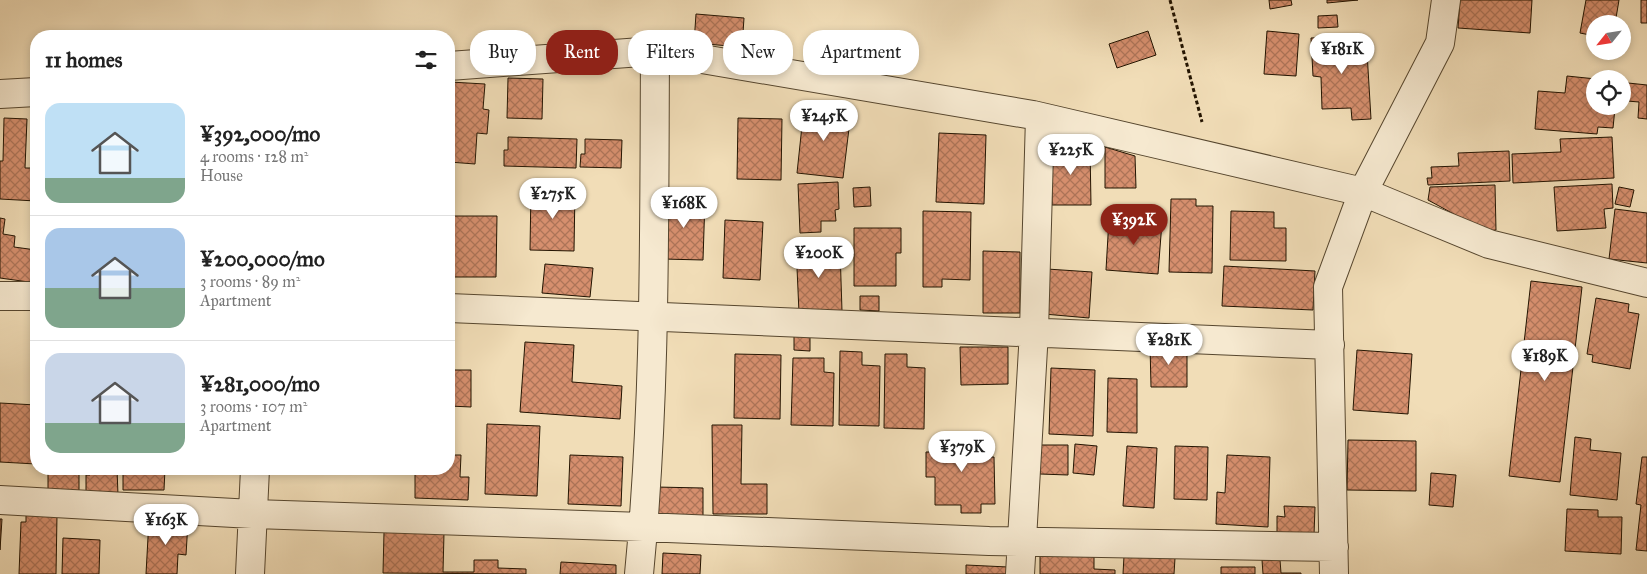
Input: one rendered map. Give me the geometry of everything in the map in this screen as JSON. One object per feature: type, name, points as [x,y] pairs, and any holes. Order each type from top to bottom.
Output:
[{"type":"street","points":[[1334,574],[1328,287],[1364,192],[1440,43],[1446,0]]},
{"type":"street","points":[[455,66],[628,53]]},
{"type":"street","points":[[713,61],[1040,117],[1364,192],[1489,244],[1647,283]]},
{"type":"street","points":[[639,574],[653,317],[655,75]]},
{"type":"street","points":[[0,94],[30,92]]},
{"type":"street","points":[[1020,574],[1034,331],[1040,117]]},
{"type":"street","points":[[0,296],[30,296]]},
{"type":"street","points":[[455,308],[1034,331],[1330,345]]},
{"type":"street","points":[[250,574],[255,475]]},
{"type":"street","points":[[0,500],[252,514],[643,526],[989,540],[1334,547]]},
{"type":"path","points":[[1170,0],[1211,157]]},
{"type":"building","points":[[1269,0],[1291,0],[1292,5],[1270,9]]},
{"type":"building","points":[[1327,0],[1358,0],[1327,3]]},
{"type":"building","points":[[1460,0],[1532,0],[1530,33],[1458,28]]},
{"type":"building","points":[[1586,0],[1619,0],[1616,15],[1586,15],[1586,34],[1580,33]]},
{"type":"building","points":[[1641,0],[1647,0],[1647,23],[1641,23]]},
{"type":"building","points":[[696,14],[744,18],[743,30],[723,30],[723,45],[713,45],[713,30],[695,30]]},
{"type":"building","points":[[1337,15],[1338,27],[1318,28],[1318,16]]},
{"type":"building","points":[[1148,31],[1156,55],[1117,68],[1109,44]]},
{"type":"building","points":[[1267,31],[1299,34],[1296,76],[1264,74]]},
{"type":"building","points":[[1357,36],[1358,52],[1367,52],[1371,119],[1352,120],[1351,108],[1322,109],[1321,77],[1313,76],[1311,38]]},
{"type":"building","points":[[1567,76],[1586,78],[1586,115],[1614,115],[1613,128],[1598,127],[1597,134],[1535,129],[1538,91],[1565,93]]},
{"type":"building","points":[[508,78],[543,79],[542,119],[507,118]]},
{"type":"building","points":[[455,82],[485,84],[483,109],[489,110],[487,134],[477,133],[475,164],[455,162]]},
{"type":"building","points":[[1631,83],[1647,85],[1647,119],[1638,118],[1639,102],[1631,101]]},
{"type":"building","points":[[804,107],[851,112],[843,178],[797,173]]},
{"type":"building","points":[[4,118],[27,119],[25,168],[30,168],[30,201],[0,199],[0,161],[3,161]]},
{"type":"building","points":[[738,118],[782,119],[781,180],[737,179]]},
{"type":"building","points":[[939,133],[986,135],[984,204],[936,202]]},
{"type":"building","points":[[508,137],[577,139],[576,168],[504,166],[504,150],[508,150]]},
{"type":"building","points":[[1612,137],[1614,178],[1513,183],[1512,154],[1561,152],[1560,139]]},
{"type":"building","points":[[585,139],[622,140],[621,168],[580,167],[581,154],[585,154]]},
{"type":"building","points":[[1105,147],[1135,156],[1136,188],[1105,188]]},
{"type":"building","points":[[1051,148],[1090,148],[1091,205],[1052,205]]},
{"type":"building","points":[[1509,151],[1510,181],[1428,185],[1427,178],[1432,178],[1431,167],[1459,166],[1458,153]]},
{"type":"building","points":[[838,182],[839,209],[835,210],[836,221],[821,221],[821,232],[800,233],[798,184]]},
{"type":"building","points":[[1612,184],[1613,208],[1604,209],[1606,228],[1557,231],[1554,187]]},
{"type":"building","points":[[1495,185],[1496,230],[1485,231],[1428,200],[1430,187]]},
{"type":"building","points":[[870,187],[871,206],[854,207],[853,188]]},
{"type":"building","points":[[1619,187],[1634,190],[1630,207],[1615,204]]},
{"type":"building","points":[[531,189],[575,189],[574,251],[530,250]]},
{"type":"building","points":[[664,198],[705,199],[703,260],[663,259]]},
{"type":"building","points":[[1171,199],[1196,199],[1196,206],[1213,206],[1212,273],[1169,272]]},
{"type":"building","points":[[1615,209],[1647,213],[1647,263],[1609,259]]},
{"type":"building","points":[[923,211],[971,212],[970,280],[942,279],[942,287],[923,287]]},
{"type":"building","points":[[1231,211],[1274,212],[1274,228],[1286,228],[1286,261],[1230,260]]},
{"type":"building","points":[[455,216],[497,216],[496,277],[455,277]]},
{"type":"building","points":[[0,218],[5,219],[3,234],[15,236],[14,247],[30,249],[30,282],[0,278]]},
{"type":"building","points":[[1109,219],[1162,222],[1158,274],[1106,270]]},
{"type":"building","points":[[725,220],[763,222],[760,280],[723,278]]},
{"type":"building","points":[[854,228],[901,228],[901,253],[896,253],[896,286],[854,286]]},
{"type":"building","points":[[824,244],[824,250],[840,249],[842,311],[799,313],[796,245]]},
{"type":"building","points":[[983,251],[1020,252],[1020,313],[983,313]]},
{"type":"building","points":[[545,264],[593,268],[590,297],[542,293]]},
{"type":"building","points":[[1224,266],[1315,271],[1313,310],[1222,306]]},
{"type":"building","points":[[1047,269],[1092,272],[1089,318],[1044,314]]},
{"type":"building","points":[[1531,281],[1582,287],[1560,482],[1509,476]]},
{"type":"building","points":[[860,296],[879,296],[879,311],[860,310]]},
{"type":"building","points":[[1596,298],[1629,304],[1628,312],[1639,314],[1630,369],[1592,362],[1593,355],[1587,354]]},
{"type":"building","points":[[810,334],[810,351],[794,350],[794,335]]},
{"type":"building","points":[[525,342],[574,345],[572,382],[622,386],[620,419],[520,412]]},
{"type":"building","points":[[1150,345],[1187,345],[1187,387],[1151,387]]},
{"type":"building","points":[[960,347],[1008,347],[1008,384],[961,385]]},
{"type":"building","points":[[1357,350],[1412,354],[1408,414],[1353,410]]},
{"type":"building","points":[[840,351],[862,352],[862,365],[880,366],[879,426],[839,425]]},
{"type":"building","points":[[735,354],[781,355],[780,419],[734,418]]},
{"type":"building","points":[[885,354],[907,354],[907,367],[925,368],[924,429],[884,428]]},
{"type":"building","points":[[793,358],[824,358],[824,372],[834,373],[833,426],[791,425]]},
{"type":"building","points":[[1051,368],[1095,370],[1093,436],[1049,434]]},
{"type":"building","points":[[455,370],[471,370],[471,407],[455,406]]},
{"type":"building","points":[[1108,378],[1137,379],[1137,433],[1107,432]]},
{"type":"building","points":[[0,403],[30,405],[30,464],[0,462]]},
{"type":"building","points":[[487,424],[540,426],[537,496],[485,494]]},
{"type":"building","points":[[712,425],[742,425],[741,484],[767,484],[767,514],[713,514]]},
{"type":"building","points":[[987,437],[987,457],[994,457],[995,504],[981,504],[981,513],[961,513],[961,505],[935,505],[935,477],[926,477],[926,452],[935,452],[934,438]]},
{"type":"building","points":[[1575,437],[1591,439],[1590,450],[1621,453],[1617,500],[1570,495]]},
{"type":"building","points":[[1348,440],[1416,441],[1416,491],[1347,490]]},
{"type":"building","points":[[1075,444],[1097,446],[1094,475],[1073,473]]},
{"type":"building","points":[[1040,445],[1068,445],[1068,475],[1040,474]]},
{"type":"building","points":[[1127,446],[1157,448],[1154,508],[1123,506]]},
{"type":"building","points":[[1175,446],[1208,447],[1207,500],[1174,499]]},
{"type":"building","points":[[455,455],[461,455],[460,477],[469,477],[468,500],[415,498],[415,475],[455,475]]},
{"type":"building","points":[[570,455],[623,457],[621,506],[568,504]]},
{"type":"building","points":[[1227,455],[1270,457],[1268,527],[1216,524],[1217,492],[1225,493]]},
{"type":"building","points":[[1642,457],[1647,457],[1647,551],[1636,550],[1641,505],[1636,504]]},
{"type":"building","points":[[1431,473],[1456,475],[1453,507],[1429,505]]},
{"type":"building","points":[[48,475],[79,475],[79,493],[48,493]]},
{"type":"building","points":[[86,475],[117,475],[118,495],[86,494]]},
{"type":"building","points":[[123,475],[165,475],[164,490],[123,490]]},
{"type":"building","points":[[656,487],[703,488],[703,516],[655,514]]},
{"type":"building","points":[[1284,506],[1315,507],[1314,535],[1277,535],[1277,516],[1285,517]]},
{"type":"building","points":[[1567,509],[1598,510],[1598,517],[1622,517],[1621,554],[1565,551]]},
{"type":"building","points":[[26,514],[57,515],[56,574],[19,574],[21,522],[26,522]]},
{"type":"building","points":[[0,519],[2,519],[0,550]]},
{"type":"building","points":[[149,519],[188,522],[186,555],[178,554],[177,574],[146,574]]},
{"type":"building","points":[[384,532],[444,533],[443,572],[474,572],[474,560],[498,560],[498,568],[526,569],[526,574],[383,573]]},
{"type":"building","points":[[63,538],[100,540],[99,574],[62,574]]},
{"type":"building","points":[[1040,552],[1094,553],[1094,569],[1115,570],[1115,574],[1040,574]]},
{"type":"building","points":[[663,553],[701,555],[700,574],[662,574]]},
{"type":"building","points":[[1124,556],[1175,558],[1174,574],[1123,574]]},
{"type":"building","points":[[1262,560],[1280,560],[1281,573],[1301,574],[1263,574]]},
{"type":"building","points":[[561,562],[616,565],[616,574],[560,574]]},
{"type":"building","points":[[966,565],[1008,567],[1008,574],[966,574]]},
{"type":"building","points":[[1221,567],[1255,567],[1255,574],[1221,574]]}]
